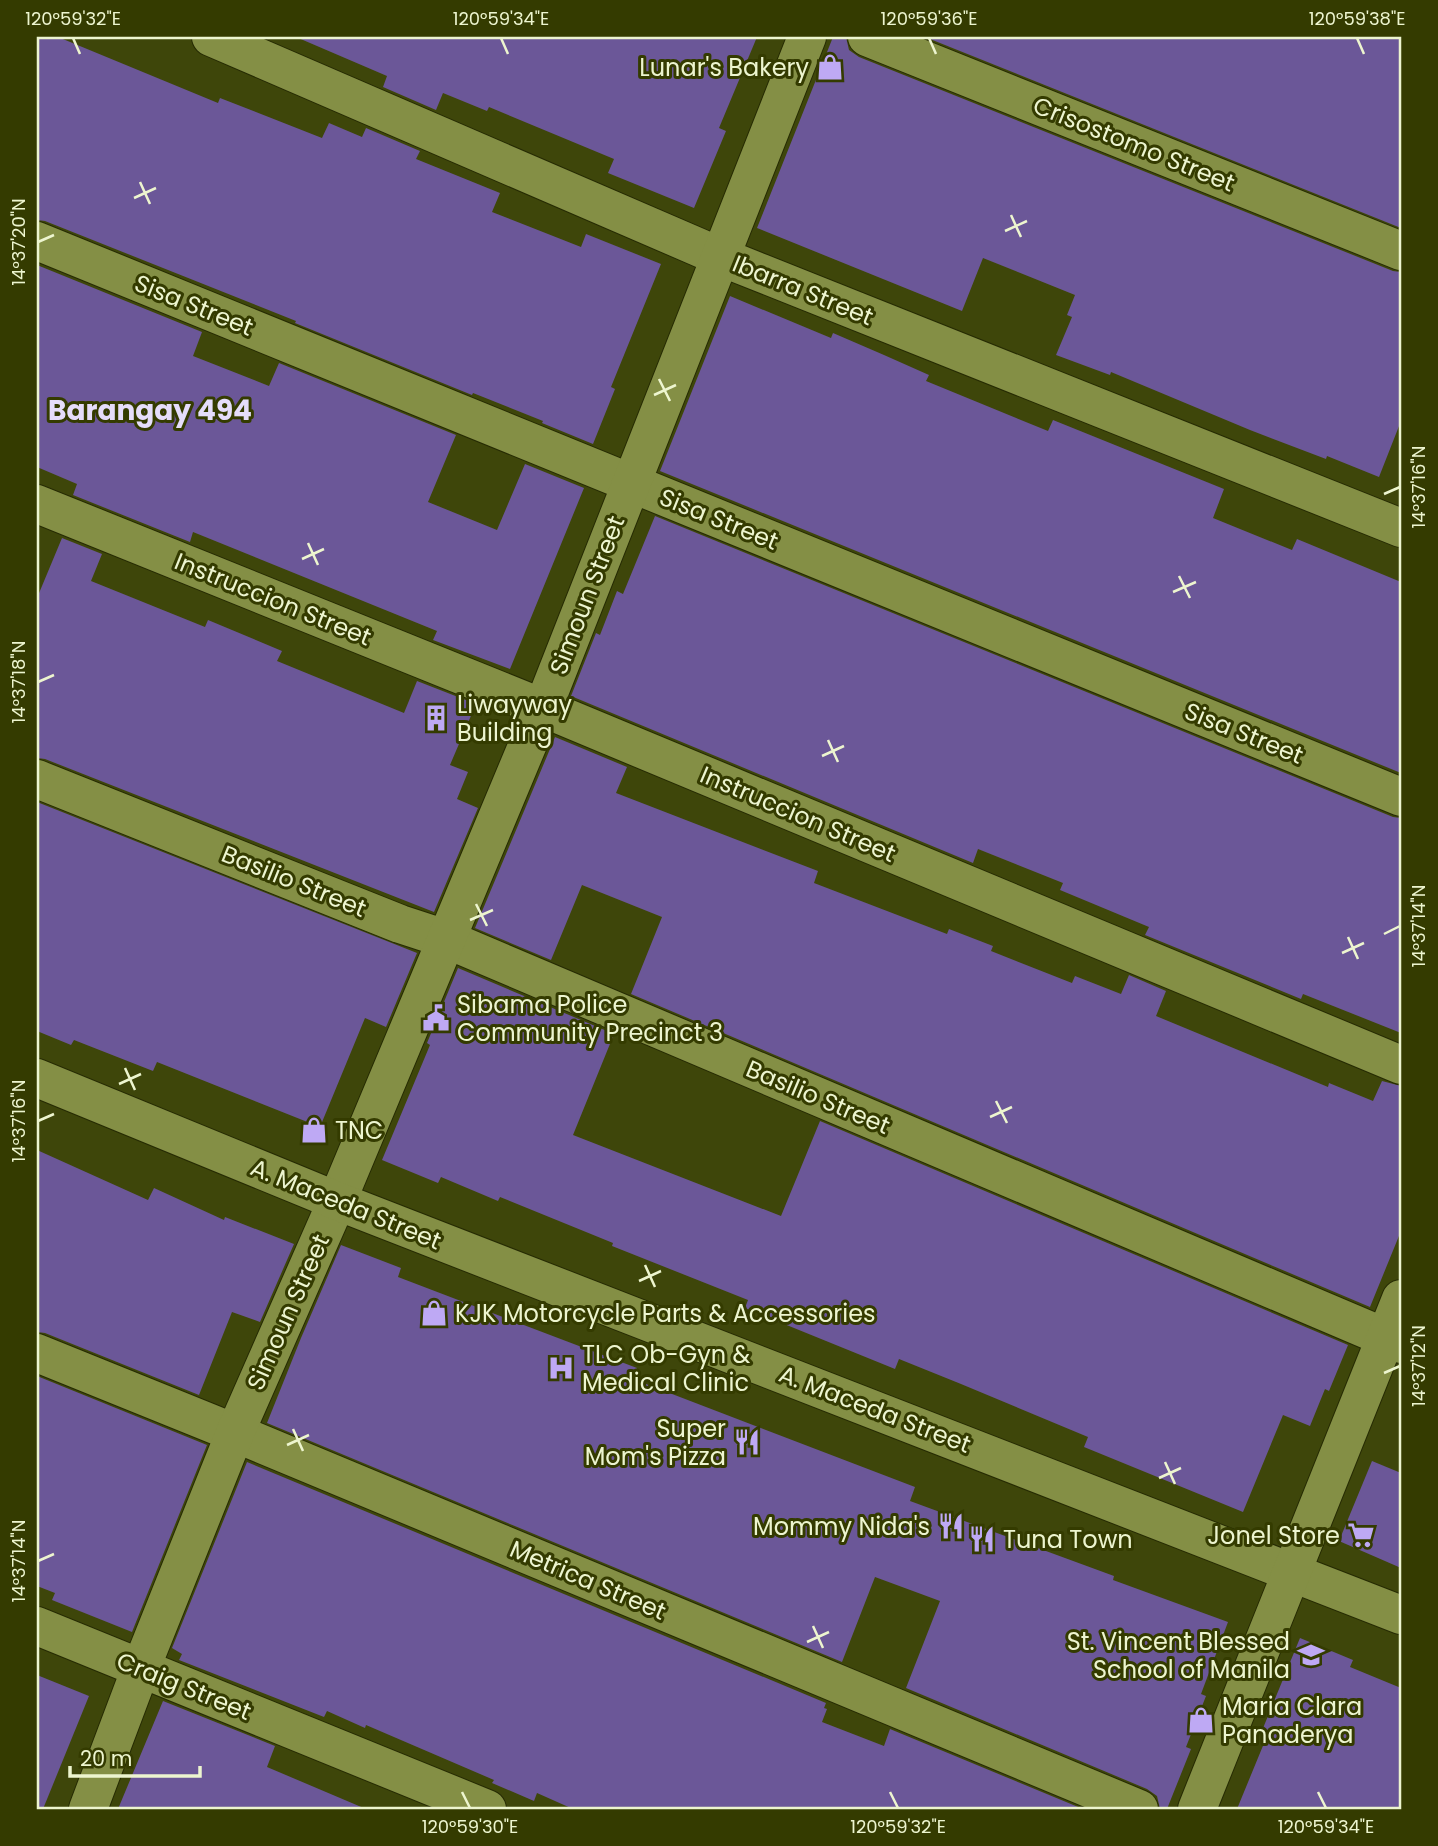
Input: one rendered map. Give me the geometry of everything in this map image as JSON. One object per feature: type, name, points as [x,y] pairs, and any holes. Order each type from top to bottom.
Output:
[{"type":"street","name":"Ibarra Street","points":[[211,37],[721,257],[1401,528]]},
{"type":"street","name":"Simoun Street","points":[[88,1809],[235,1433],[337,1201],[543,708],[807,37]]},
{"type":"street","name":"Crisostomo Street","points":[[867,37],[1401,251]]},
{"type":"street","name":"Sisa Street","points":[[37,241],[1401,797]]},
{"type":"street","name":"Instruccion Street","points":[[37,504],[543,708],[1401,1065]]},
{"type":"street","name":"Basilio Street","points":[[37,779],[400,924],[446,939],[1393,1341]]},
{"type":"street","name":"A. Maceda Street","points":[[37,1078],[337,1201],[1401,1615]]},
{"type":"street","points":[[1197,1809],[1292,1571],[1393,1341],[1401,1299]]},
{"type":"street","name":"Metrica Street","points":[[37,1353],[1139,1809]]},
{"type":"street","name":"Craig Street","points":[[37,1626],[487,1809]]},
{"type":"building","points":[[37,37],[58,37],[218,103],[220,98],[322,138],[329,123],[362,137],[366,128],[420,151],[416,159],[500,193],[492,212],[581,247],[586,234],[661,264],[611,387],[615,389],[593,444],[542,423],[543,421],[295,323],[296,321],[37,220]]},
{"type":"building","points":[[296,37],[757,37],[719,128],[726,131],[694,208],[608,173],[614,159],[489,107],[487,111],[443,93],[436,110],[383,87],[387,76]]},
{"type":"building","points":[[833,37],[846,37],[849,50],[859,57],[1401,272],[1401,421],[1379,477],[1250,430],[1111,372],[1110,375],[1056,355],[1072,317],[1067,315],[1075,295],[983,258],[962,311],[757,228]]},
{"type":"building","points":[[925,37],[1401,37],[1401,228]]},
{"type":"building","points":[[37,265],[202,332],[193,356],[269,386],[279,363],[456,435],[428,502],[497,530],[525,464],[584,488],[510,669],[433,640],[437,631],[193,532],[190,542],[73,495],[77,484],[37,467]]},
{"type":"building","points":[[730,296],[831,338],[833,333],[929,375],[926,381],[1048,431],[1053,420],[1224,489],[1213,518],[1292,550],[1297,539],[1401,582],[1401,773],[660,471]]},
{"type":"building","points":[[655,516],[1401,818],[1401,1033],[1303,994],[1301,999],[1145,935],[1149,927],[1060,890],[1063,883],[978,849],[973,863],[571,696],[596,633],[600,635],[617,591],[623,594]]},
{"type":"building","points":[[62,538],[102,554],[91,581],[205,627],[208,620],[282,651],[277,661],[404,713],[417,681],[476,704],[450,765],[468,772],[457,799],[478,808],[434,912],[37,758],[37,598]]},
{"type":"building","points":[[555,737],[627,767],[616,793],[818,871],[814,883],[947,934],[949,929],[993,946],[991,951],[1072,983],[1075,976],[1121,994],[1129,975],[1166,991],[1156,1016],[1328,1087],[1329,1083],[1373,1101],[1382,1081],[1401,1086],[1401,1231],[1370,1307],[631,994],[662,917],[582,885],[551,960],[475,928]]},
{"type":"building","points":[[37,802],[417,953],[386,1027],[365,1018],[320,1127],[157,1062],[153,1071],[74,1040],[71,1045],[37,1031]]},
{"type":"building","points":[[458,968],[614,1034],[573,1135],[781,1216],[820,1121],[1348,1345],[1329,1391],[1325,1389],[1310,1426],[1283,1415],[1243,1512],[1084,1447],[1088,1437],[961,1384],[899,1359],[895,1369],[745,1308],[748,1300],[612,1246],[613,1243],[500,1197],[498,1201],[441,1177],[438,1183],[382,1160],[430,1045],[427,1043]]},
{"type":"building","points":[[37,1150],[148,1200],[154,1188],[224,1220],[225,1217],[294,1244],[260,1322],[232,1312],[199,1395],[37,1332]]},
{"type":"building","points":[[341,1245],[401,1268],[398,1277],[637,1368],[633,1379],[915,1487],[910,1501],[1114,1576],[1113,1580],[1228,1622],[1201,1694],[1206,1696],[1186,1747],[1191,1749],[1167,1809],[1160,1809],[1157,1796],[1147,1789],[906,1688],[940,1601],[875,1577],[842,1662],[267,1423]]},
{"type":"building","points":[[37,1376],[207,1445],[132,1632],[52,1600],[55,1593],[37,1586]]},
{"type":"building","points":[[1372,1461],[1401,1473],[1401,1568],[1339,1541]]},
{"type":"building","points":[[247,1462],[826,1703],[824,1708],[827,1709],[822,1722],[884,1746],[890,1729],[1083,1809],[573,1809],[537,1793],[534,1801],[492,1783],[494,1780],[366,1725],[365,1728],[327,1711],[324,1717],[179,1660],[182,1654],[172,1648]]},
{"type":"building","points":[[1300,1638],[1353,1660],[1350,1667],[1401,1688],[1401,1809],[1237,1809],[1267,1736],[1261,1733]]},
{"type":"building","points":[[37,1675],[89,1696],[43,1809],[37,1809]]},
{"type":"building","points":[[163,1701],[275,1746],[267,1767],[366,1809],[118,1809]]},
{"type":"place","name":"Lunar's Bakery","points":[[830,67]]},
{"type":"place","name":"Liwayway Building","points":[[436,718]]},
{"type":"place","name":"Sibama Police Community Precinct 3","points":[[436,1018]]},
{"type":"place","name":"TNC","points":[[314,1130]]},
{"type":"place","name":"KJK Motorcycle Parts & Accessories","points":[[434,1313]]},
{"type":"place","name":"TLC Ob-Gyn & Medical Clinic","points":[[561,1368]]},
{"type":"place","name":"Super Mom's Pizza","points":[[747,1442]]},
{"type":"place","name":"Mommy Nida's","points":[[951,1526]]},
{"type":"place","name":"Jonel Store","points":[[1361,1535]]},
{"type":"place","name":"Tuna Town","points":[[982,1539]]},
{"type":"place","name":"St. Vincent Blessed School of Manila","points":[[1311,1655]]},
{"type":"place","name":"Maria Clara Panaderya","points":[[1201,1720]]},
{"type":"district","name":"Barangay 494","points":[[150,410]]}]
